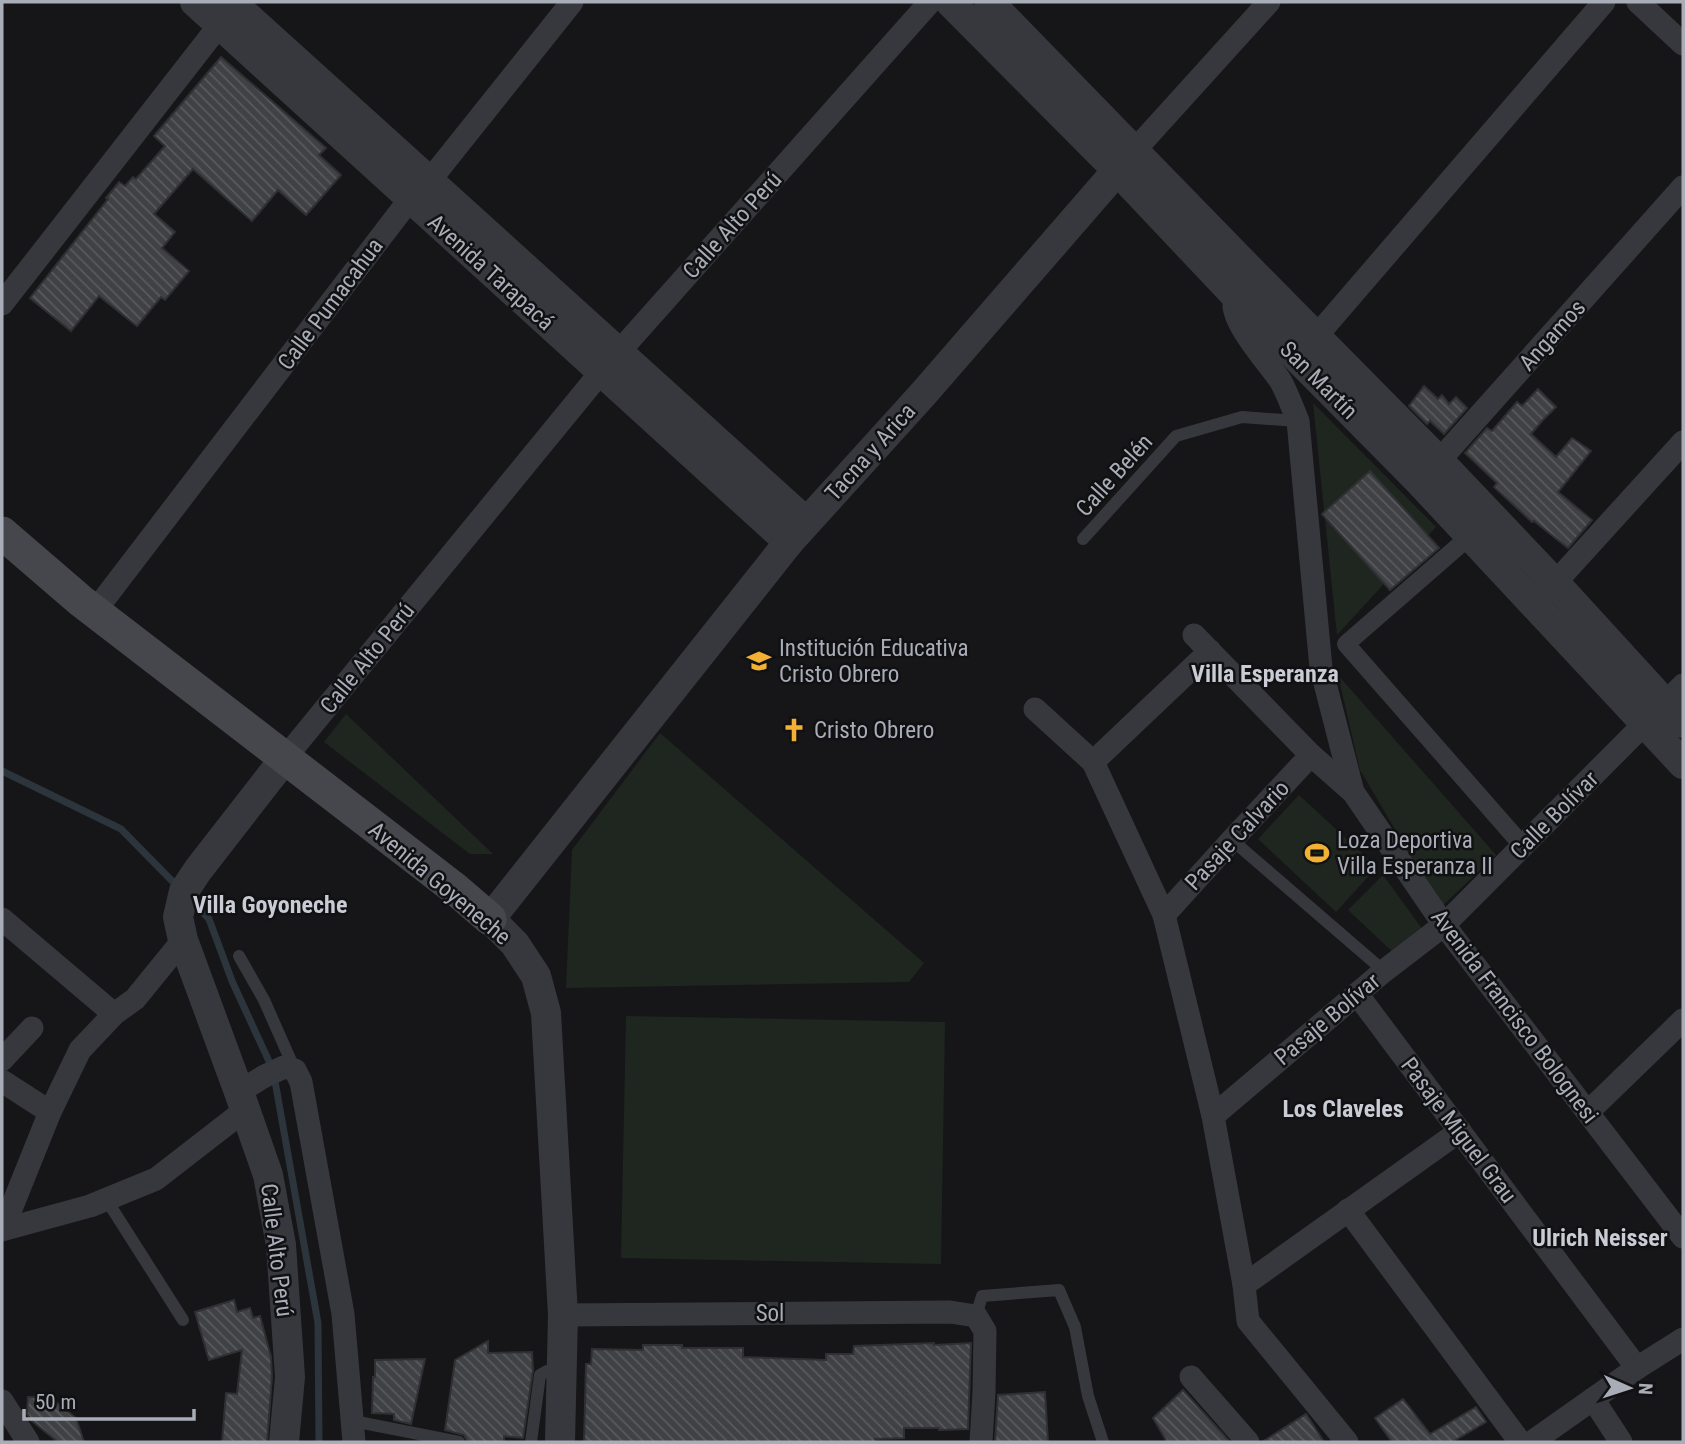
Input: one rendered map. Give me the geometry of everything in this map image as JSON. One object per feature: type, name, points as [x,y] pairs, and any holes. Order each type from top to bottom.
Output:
[{"type":"main road","name":"Avenida Goyeneche","points":[[2,533],[95,611],[454,888],[490,919]]},
{"type":"street","name":"Avenida Tarapacá","points":[[195,2],[231,8],[420,189],[798,532]]},
{"type":"street","name":"Calle Pumacahua","points":[[95,611],[420,189],[572,2]]},
{"type":"street","name":"Calle Alto Perú","points":[[284,1442],[290,1377],[281,1245],[249,1093],[180,928],[184,891],[285,758],[610,362],[930,2]]},
{"type":"street","name":"San Martín","points":[[950,2],[1126,161]]},
{"type":"street","name":"San Martín","points":[[989,2],[1126,161],[1245,286],[1429,471],[1555,583],[1669,709],[1683,764]]},
{"type":"street","name":"Tacna y Arica","points":[[490,919],[798,532],[1269,2]]},
{"type":"street","points":[[1307,348],[1604,2]]},
{"type":"street","points":[[1638,2],[1683,44]]},
{"type":"street","points":[[2,304],[231,8]]},
{"type":"street","name":"Angamos","points":[[1429,471],[1683,187]]},
{"type":"street","name":"Avenida Francisco Bolognesi","points":[[1245,286],[1234,306],[1237,317],[1282,383],[1298,421],[1321,668],[1353,792],[1444,925],[1683,1237]]},
{"type":"street","points":[[1535,606],[1683,442]]},
{"type":"street","name":"San Martín","points":[[1429,471],[1470,536],[1535,606],[1669,709]]},
{"type":"street","points":[[1470,536],[1346,644],[1523,846]]},
{"type":"street","points":[[1093,762],[1202,643],[1311,755],[1353,792]]},
{"type":"street","points":[[1035,709],[1093,762],[1164,915],[1213,1116],[1244,1285],[1248,1321],[1347,1442]]},
{"type":"street","name":"Calle Bolívar","points":[[1444,925],[1523,846],[1669,709]]},
{"type":"street","name":"Pasaje Calvario","points":[[1164,915],[1311,755]]},
{"type":"street","points":[[2,919],[114,1014]]},
{"type":"street","name":"Avenida Goyeneche","points":[[490,919],[515,944],[536,976],[546,1013],[563,1315],[560,1442]]},
{"type":"street","name":"Pasaje Bolívar","points":[[1213,1116],[1384,971],[1444,925]]},
{"type":"street","points":[[2,1230],[50,1112],[80,1050],[114,1014],[135,999],[180,928]]},
{"type":"street","name":"Pasaje Miguel Grau","points":[[1357,994],[1637,1367]]},
{"type":"street","points":[[1588,1112],[1683,1020]]},
{"type":"street","points":[[2,1060],[32,1028]]},
{"type":"street","points":[[2,1230],[90,1206],[156,1179],[249,1093],[290,1068],[301,1082],[344,1314],[354,1432]]},
{"type":"street","points":[[2,1081],[50,1112]]},
{"type":"street","points":[[1244,1285],[1460,1131]]},
{"type":"street","points":[[1348,1210],[1520,1442]]},
{"type":"street","name":"Sol","points":[[563,1315],[950,1312],[976,1316]]},
{"type":"street","points":[[976,1316],[985,1331],[981,1442]]},
{"type":"street","points":[[1532,1442],[1637,1367],[1683,1339]]},
{"type":"street","points":[[1191,1377],[1248,1442]]},
{"type":"street","points":[[1593,1399],[1621,1442]]},
{"type":"street","points":[[2,1401],[28,1442]]},
{"type":"lane","name":"Calle Belén","points":[[1083,540],[1176,436],[1242,417],[1298,421]]},
{"type":"lane","points":[[1231,839],[1384,971]]},
{"type":"lane","points":[[239,956],[264,1000],[290,1068]]},
{"type":"lane","points":[[106,1199],[183,1320]]},
{"type":"lane","points":[[976,1316],[982,1296],[1059,1290],[1075,1327],[1088,1396],[1103,1442]]},
{"type":"lane","points":[[531,1442],[540,1374],[547,1371],[562,1372]]},
{"type":"lane","points":[[354,1432],[459,1442]]},
{"type":"shaded area","points":[[1313,403],[1436,527],[1337,635]]},
{"type":"shaded area","points":[[1338,675],[1496,855],[1441,907],[1360,770]]},
{"type":"shaded area","points":[[346,714],[493,854],[470,854],[324,742]]},
{"type":"shaded area","points":[[660,733],[924,963],[909,982],[566,988],[572,850]]},
{"type":"shaded area","name":"Loza Deportiva Villa Esperanza II","points":[[1299,795],[1377,867],[1336,912],[1258,839]]},
{"type":"shaded area","points":[[1383,875],[1423,930],[1395,954],[1348,910]]},
{"type":"shaded area","points":[[626,1016],[945,1022],[941,1264],[621,1258]]},
{"type":"building","points":[[221,57],[326,148],[319,155],[341,175],[306,215],[278,190],[252,221],[193,169],[154,214],[175,232],[162,248],[189,271],[165,300],[161,297],[137,326],[99,296],[71,331],[30,298],[119,182],[125,186],[133,177],[136,179],[165,146],[154,136]]},
{"type":"building","points":[[1424,386],[1438,399],[1442,395],[1449,404],[1456,397],[1467,408],[1444,434],[1430,421],[1427,424],[1409,406]]},
{"type":"building","points":[[1538,389],[1556,407],[1531,434],[1556,457],[1572,438],[1591,451],[1558,492],[1592,520],[1568,548],[1532,522],[1494,487],[1497,483],[1465,453],[1487,428],[1492,431],[1517,402],[1522,406]]},
{"type":"building","points":[[1370,471],[1439,548],[1390,590],[1322,514]]},
{"type":"building","points":[[234,1300],[237,1312],[250,1308],[253,1318],[260,1316],[271,1357],[267,1442],[222,1442],[226,1393],[237,1394],[242,1350],[209,1360],[195,1312]]},
{"type":"building","points":[[488,1341],[488,1353],[532,1352],[533,1370],[523,1438],[504,1436],[504,1442],[468,1442],[464,1435],[445,1430],[455,1360]]},
{"type":"building","points":[[971,1343],[968,1429],[904,1428],[904,1438],[875,1439],[875,1442],[584,1442],[586,1364],[591,1364],[592,1349],[643,1350],[643,1345],[682,1345],[682,1348],[743,1348],[743,1357],[826,1360],[826,1354],[853,1354],[854,1346]]},
{"type":"building","points":[[425,1359],[411,1424],[394,1420],[394,1414],[372,1413],[375,1360]]},
{"type":"building","points":[[1183,1390],[1230,1442],[1167,1442],[1153,1418]]},
{"type":"building","points":[[1045,1392],[1048,1442],[995,1442],[998,1395]]},
{"type":"building","points":[[28,1397],[51,1398],[76,1418],[84,1442],[58,1442],[27,1414]]},
{"type":"building","points":[[1403,1399],[1430,1434],[1476,1407],[1486,1422],[1452,1442],[1392,1442],[1375,1418]]},
{"type":"building","points":[[1306,1414],[1324,1442],[1262,1442]]},
{"type":"waterway","points":[[2,771],[121,829],[178,887]]},
{"type":"waterway","points":[[191,900],[209,919],[232,981],[273,1070],[318,1323],[319,1442]]},
{"type":"place","name":"Institución Educativa Cristo Obrero","points":[[759,661]]},
{"type":"place","name":"Cristo Obrero","points":[[794,730]]},
{"type":"place","name":"Loza Deportiva Villa Esperanza II","points":[[1317,853]]},
{"type":"district","name":"Villa Esperanza","points":[[1265,674]]},
{"type":"district","name":"Villa Goyoneche","points":[[270,905]]},
{"type":"district","name":"Los Claveles","points":[[1343,1109]]},
{"type":"district","name":"Ulrich Neisser","points":[[1600,1238]]}]
